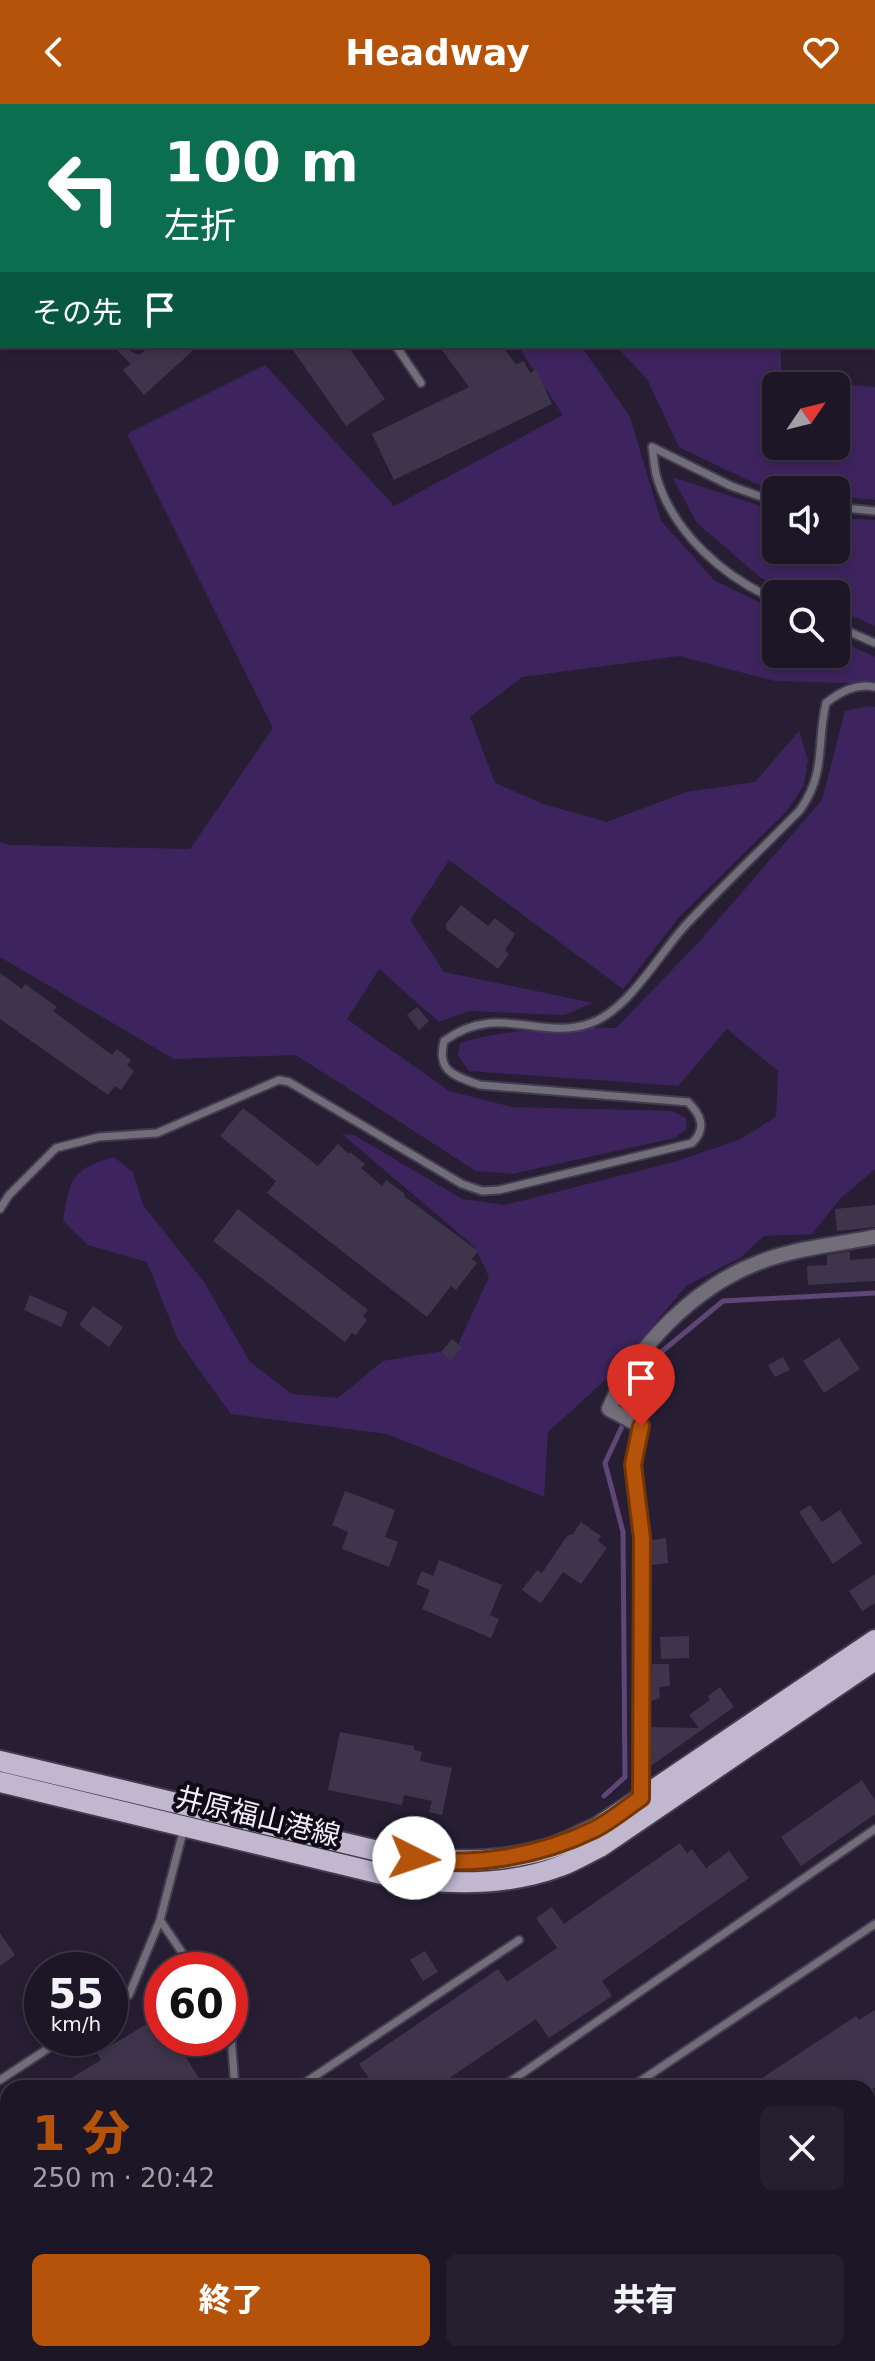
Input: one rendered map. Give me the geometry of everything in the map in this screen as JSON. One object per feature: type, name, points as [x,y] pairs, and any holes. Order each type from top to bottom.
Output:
[{"type":"main road","name":"井原福山港線","points":[[0,1761],[395,1855],[433,1861],[477,1861],[551,1848],[597,1828],[875,1640]]},
{"type":"main road","name":"井原福山港線","points":[[0,1782],[428,1883],[521,1876],[561,1867],[600,1847],[875,1660]]},
{"type":"street","points":[[641,1798],[642,1538],[633,1465],[641,1426],[609,1409],[620,1383],[654,1335],[709,1289],[760,1262],[875,1237]]},
{"type":"lane","points":[[397,348],[421,383]]},
{"type":"lane","points":[[762,497],[731,486],[652,447],[657,478],[674,516],[683,528],[702,551],[733,577],[762,593]]},
{"type":"lane","points":[[850,508],[875,511]]},
{"type":"lane","points":[[850,632],[875,643]]},
{"type":"lane","points":[[0,1209],[9,1195],[56,1148],[99,1137],[157,1133],[279,1080],[289,1082],[462,1184],[482,1191],[499,1190],[692,1143],[699,1135],[702,1124],[698,1112],[688,1102],[480,1085],[453,1074],[444,1065],[440,1055],[444,1041],[458,1030],[491,1022],[567,1027],[591,1024],[620,1004],[685,927],[800,810],[812,792],[819,770],[826,703],[842,691],[866,685],[875,687]]},
{"type":"lane","points":[[128,1996],[160,1920],[187,1806]]},
{"type":"lane","points":[[513,2080],[875,1829]]},
{"type":"lane","points":[[160,1920],[182,1952]]},
{"type":"lane","points":[[642,2080],[875,1924]]},
{"type":"lane","points":[[309,2080],[519,1940]]},
{"type":"lane","points":[[0,2080],[37,2056]]},
{"type":"lane","points":[[233,2056],[234,2080]]},
{"type":"shaded area","points":[[519,348],[582,348],[630,417],[661,521],[715,581],[762,603],[762,668],[850,668],[850,645],[875,657],[875,684],[775,681],[679,656],[522,677],[470,717],[495,783],[546,805],[607,822],[686,792],[755,782],[799,731],[808,760],[804,785],[787,811],[680,916],[623,989],[449,860],[410,920],[444,972],[593,1003],[564,1015],[469,1011],[439,1022],[379,969],[347,1019],[449,1091],[512,1107],[672,1111],[686,1118],[686,1130],[674,1138],[512,1174],[476,1171],[296,1055],[174,1059],[0,957],[0,842],[9,845],[190,849],[273,728],[127,434],[265,365],[394,506],[563,415]]},
{"type":"shaded area","points":[[618,348],[781,348],[781,372],[762,372],[762,460],[850,460],[850,385],[875,387],[875,500],[850,497],[850,476],[762,476],[762,485],[679,447],[647,379]]},
{"type":"shaded area","points":[[672,477],[762,506],[762,564],[850,564],[850,519],[875,520],[875,626],[850,615],[850,580],[766,580],[697,523]]},
{"type":"shaded area","points":[[875,707],[875,1169],[841,1198],[812,1234],[764,1236],[741,1257],[686,1286],[613,1373],[548,1432],[544,1497],[387,1434],[231,1414],[178,1340],[147,1262],[88,1245],[63,1221],[75,1178],[89,1166],[114,1157],[133,1172],[143,1205],[204,1282],[250,1362],[292,1394],[338,1398],[383,1361],[456,1349],[489,1277],[475,1247],[342,1134],[354,1135],[462,1199],[505,1205],[674,1162],[739,1140],[776,1117],[778,1071],[727,1029],[678,1086],[469,1071],[458,1056],[460,1043],[498,1034],[537,1030],[616,1028],[698,943],[822,800],[845,711]]},
{"type":"building","points":[[115,348],[124,348],[139,355],[148,348],[196,348],[144,395],[123,370],[131,364]]},
{"type":"building","points":[[291,348],[349,348],[385,399],[346,426]]},
{"type":"building","points":[[440,348],[504,348],[516,364],[524,361],[530,373],[536,369],[552,404],[394,480],[372,434],[469,387]]},
{"type":"building","points":[[461,905],[488,926],[495,918],[515,934],[505,950],[509,954],[498,969],[446,929],[446,924]]},
{"type":"building","points":[[0,973],[22,989],[25,984],[57,1007],[53,1011],[112,1055],[117,1049],[131,1060],[127,1065],[134,1071],[121,1090],[115,1086],[108,1095],[0,1019]]},
{"type":"building","points":[[417,1007],[429,1021],[419,1030],[407,1015]]},
{"type":"building","points":[[243,1108],[318,1166],[338,1144],[365,1164],[361,1168],[382,1186],[386,1180],[478,1251],[472,1259],[477,1263],[456,1290],[451,1286],[427,1317],[267,1193],[276,1181],[220,1136]]},
{"type":"building","points":[[875,1205],[875,1227],[837,1231],[835,1209]]},
{"type":"building","points":[[238,1209],[368,1310],[363,1316],[367,1320],[356,1335],[352,1333],[345,1342],[213,1241]]},
{"type":"building","points":[[850,1252],[850,1260],[875,1258],[875,1281],[808,1285],[807,1266],[827,1265],[827,1255]]},
{"type":"building","points":[[30,1295],[68,1312],[61,1327],[24,1310]]},
{"type":"building","points":[[93,1306],[123,1327],[109,1347],[79,1325]]},
{"type":"building","points":[[839,1338],[860,1369],[824,1393],[803,1361]]},
{"type":"building","points":[[452,1339],[462,1347],[451,1360],[441,1352]]},
{"type":"building","points":[[783,1357],[790,1370],[775,1377],[768,1365]]},
{"type":"building","points":[[345,1491],[395,1510],[385,1537],[398,1542],[389,1567],[342,1549],[348,1532],[332,1525]]},
{"type":"building","points":[[810,1505],[822,1522],[840,1510],[862,1543],[833,1564],[799,1512]]},
{"type":"building","points":[[581,1522],[601,1536],[598,1541],[607,1548],[581,1584],[563,1572],[541,1603],[522,1590],[537,1570],[542,1573],[567,1536],[573,1534]]},
{"type":"building","points":[[666,1538],[668,1563],[652,1565],[652,1540]]},
{"type":"building","points":[[439,1560],[502,1585],[490,1615],[499,1619],[491,1638],[422,1609],[430,1590],[416,1584],[422,1571],[433,1576]]},
{"type":"building","points":[[875,1574],[875,1603],[862,1611],[849,1591]]},
{"type":"building","points":[[689,1636],[689,1658],[661,1659],[660,1637]]},
{"type":"building","points":[[652,1664],[669,1664],[670,1686],[659,1687],[660,1698],[651,1701]]},
{"type":"building","points":[[720,1687],[734,1707],[651,1766],[651,1727],[699,1728],[689,1715],[710,1700],[708,1696]]},
{"type":"building","points":[[340,1732],[414,1746],[414,1750],[422,1752],[420,1761],[452,1768],[442,1815],[429,1812],[432,1801],[404,1795],[402,1805],[328,1790]]},
{"type":"building","points":[[862,1780],[875,1800],[875,1814],[801,1866],[781,1837]]},
{"type":"building","points":[[680,1843],[687,1853],[692,1849],[706,1868],[729,1851],[749,1878],[602,1981],[612,1996],[549,2038],[536,2019],[447,2080],[370,2080],[359,2064],[498,1969],[507,1982],[557,1948],[536,1918],[552,1907],[564,1924]]},
{"type":"building","points":[[0,1933],[15,1955],[0,1966]]},
{"type":"building","points":[[425,1951],[438,1972],[423,1981],[410,1960]]},
{"type":"building","points":[[875,2010],[875,2080],[759,2080],[856,2016],[859,2020]]},
{"type":"building","points":[[144,2026],[144,2056],[185,2056],[200,2080],[68,2080],[101,2060],[99,2056],[128,2056],[128,2035]]},
{"type":"waterway","points":[[604,1796],[625,1777],[623,1532],[605,1463],[654,1358],[723,1301],[875,1293]]},
{"type":"route","points":[[414,1858],[477,1861],[551,1848],[597,1828],[641,1798],[642,1538],[633,1465],[641,1426]]}]
